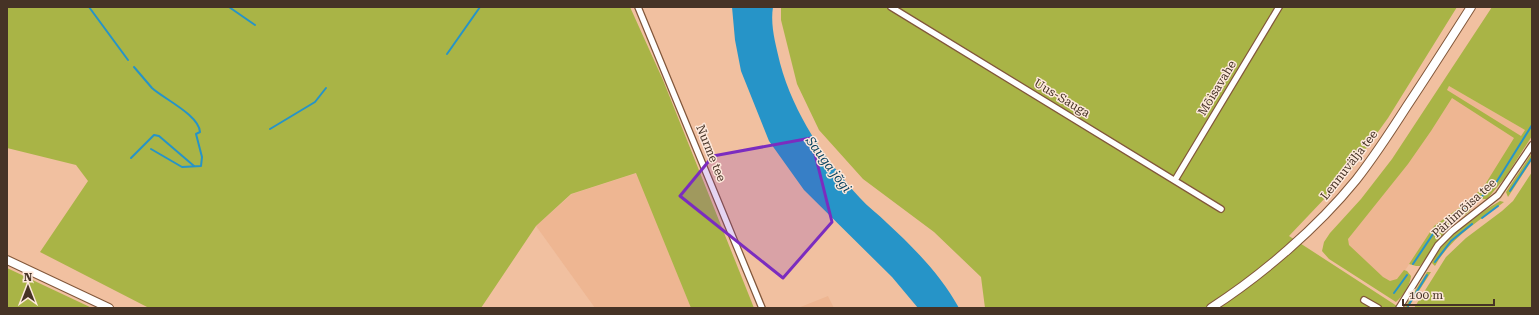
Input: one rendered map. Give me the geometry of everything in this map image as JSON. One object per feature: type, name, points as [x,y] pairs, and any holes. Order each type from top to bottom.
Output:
[{"type":"main road","name":"Lennuvälja tee","points":[[1211,308],[1266,269],[1329,211],[1356,180],[1386,138],[1471,7]]},
{"type":"main road","points":[[7,260],[109,308]]},
{"type":"street","name":"Nurme tee","points":[[638,7],[762,308]]},
{"type":"street","name":"Uus-Sauga","points":[[891,7],[1221,209]]},
{"type":"street","name":"Mõisavahe","points":[[1175,180],[1279,7]]},
{"type":"street","name":"Pärlimõisa tee","points":[[1399,308],[1438,245],[1452,231],[1498,195],[1532,145]]},
{"type":"street","points":[[1364,300],[1378,308]]},
{"type":"highlighted area","points":[[811,138],[832,222],[783,278],[680,196],[713,156]]},
{"type":"shaded area","points":[[1449,86],[1525,130],[1488,188],[1434,226],[1391,292],[1333,233],[1387,175]]},
{"type":"shaded area","points":[[637,173],[691,308],[595,308],[536,226],[572,194]]},
{"type":"shaded area","points":[[828,296],[834,308],[798,308]]},
{"type":"green space","points":[[7,7],[630,7],[663,80],[754,308],[691,308],[636,173],[571,194],[536,226],[481,308],[149,308],[40,252],[88,181],[76,165],[7,148]]},
{"type":"green space","points":[[781,7],[1457,7],[1388,118],[1347,175],[1289,236],[1400,308],[985,308],[981,277],[934,232],[863,179],[819,130],[797,84],[781,20]]},
{"type":"green space","points":[[1492,7],[1532,7],[1532,136],[1505,178],[1487,199],[1480,199],[1477,193],[1486,183],[1514,138],[1452,98],[1408,164],[1348,239],[1349,245],[1383,277],[1390,281],[1397,279],[1404,270],[1411,276],[1406,290],[1396,302],[1329,259],[1322,251],[1324,242],[1330,233],[1361,199],[1392,159]],"holes":[[[1449,86],[1525,130],[1521,136],[1447,90]]]},
{"type":"green space","points":[[1532,153],[1532,160],[1508,197],[1506,192]]},
{"type":"green space","points":[[1532,172],[1532,308],[1414,308],[1446,257],[1466,238],[1513,201]]},
{"type":"green space","points":[[1470,200],[1473,205],[1469,212],[1450,225],[1420,266],[1409,264],[1434,226]]},
{"type":"green space","points":[[1500,201],[1504,202],[1457,238],[1441,256],[1435,266],[1432,263],[1437,253],[1452,236],[1471,220]]},
{"type":"green space","points":[[7,268],[92,308],[7,308]]},
{"type":"green space","points":[[1427,272],[1431,272],[1408,308],[1405,307]]},
{"type":"water","name":"Sauga jõgi","points":[[732,7],[773,7],[773,28],[780,63],[793,101],[812,135],[835,168],[860,198],[926,262],[944,284],[959,308],[918,308],[892,277],[804,190],[769,141],[741,71],[735,40]]},
{"type":"waterway","points":[[89,7],[128,60]]},
{"type":"waterway","points":[[229,7],[255,25]]},
{"type":"waterway","points":[[447,54],[480,7]]},
{"type":"waterway","points":[[134,67],[152,88],[194,120],[200,132],[196,134],[202,157],[201,166],[182,167],[151,149]]},
{"type":"waterway","points":[[270,129],[315,102],[326,88]]},
{"type":"waterway","points":[[1481,197],[1494,186],[1532,125]]},
{"type":"waterway","points":[[131,158],[154,135],[159,136],[194,166]]},
{"type":"waterway","points":[[1510,191],[1532,158]]},
{"type":"waterway","points":[[1413,264],[1435,231],[1470,204]]},
{"type":"waterway","points":[[1482,218],[1498,206]]},
{"type":"waterway","points":[[1435,262],[1451,241],[1472,224]]},
{"type":"waterway","points":[[1394,293],[1407,275]]},
{"type":"waterway","points":[[1408,306],[1427,275]]}]
